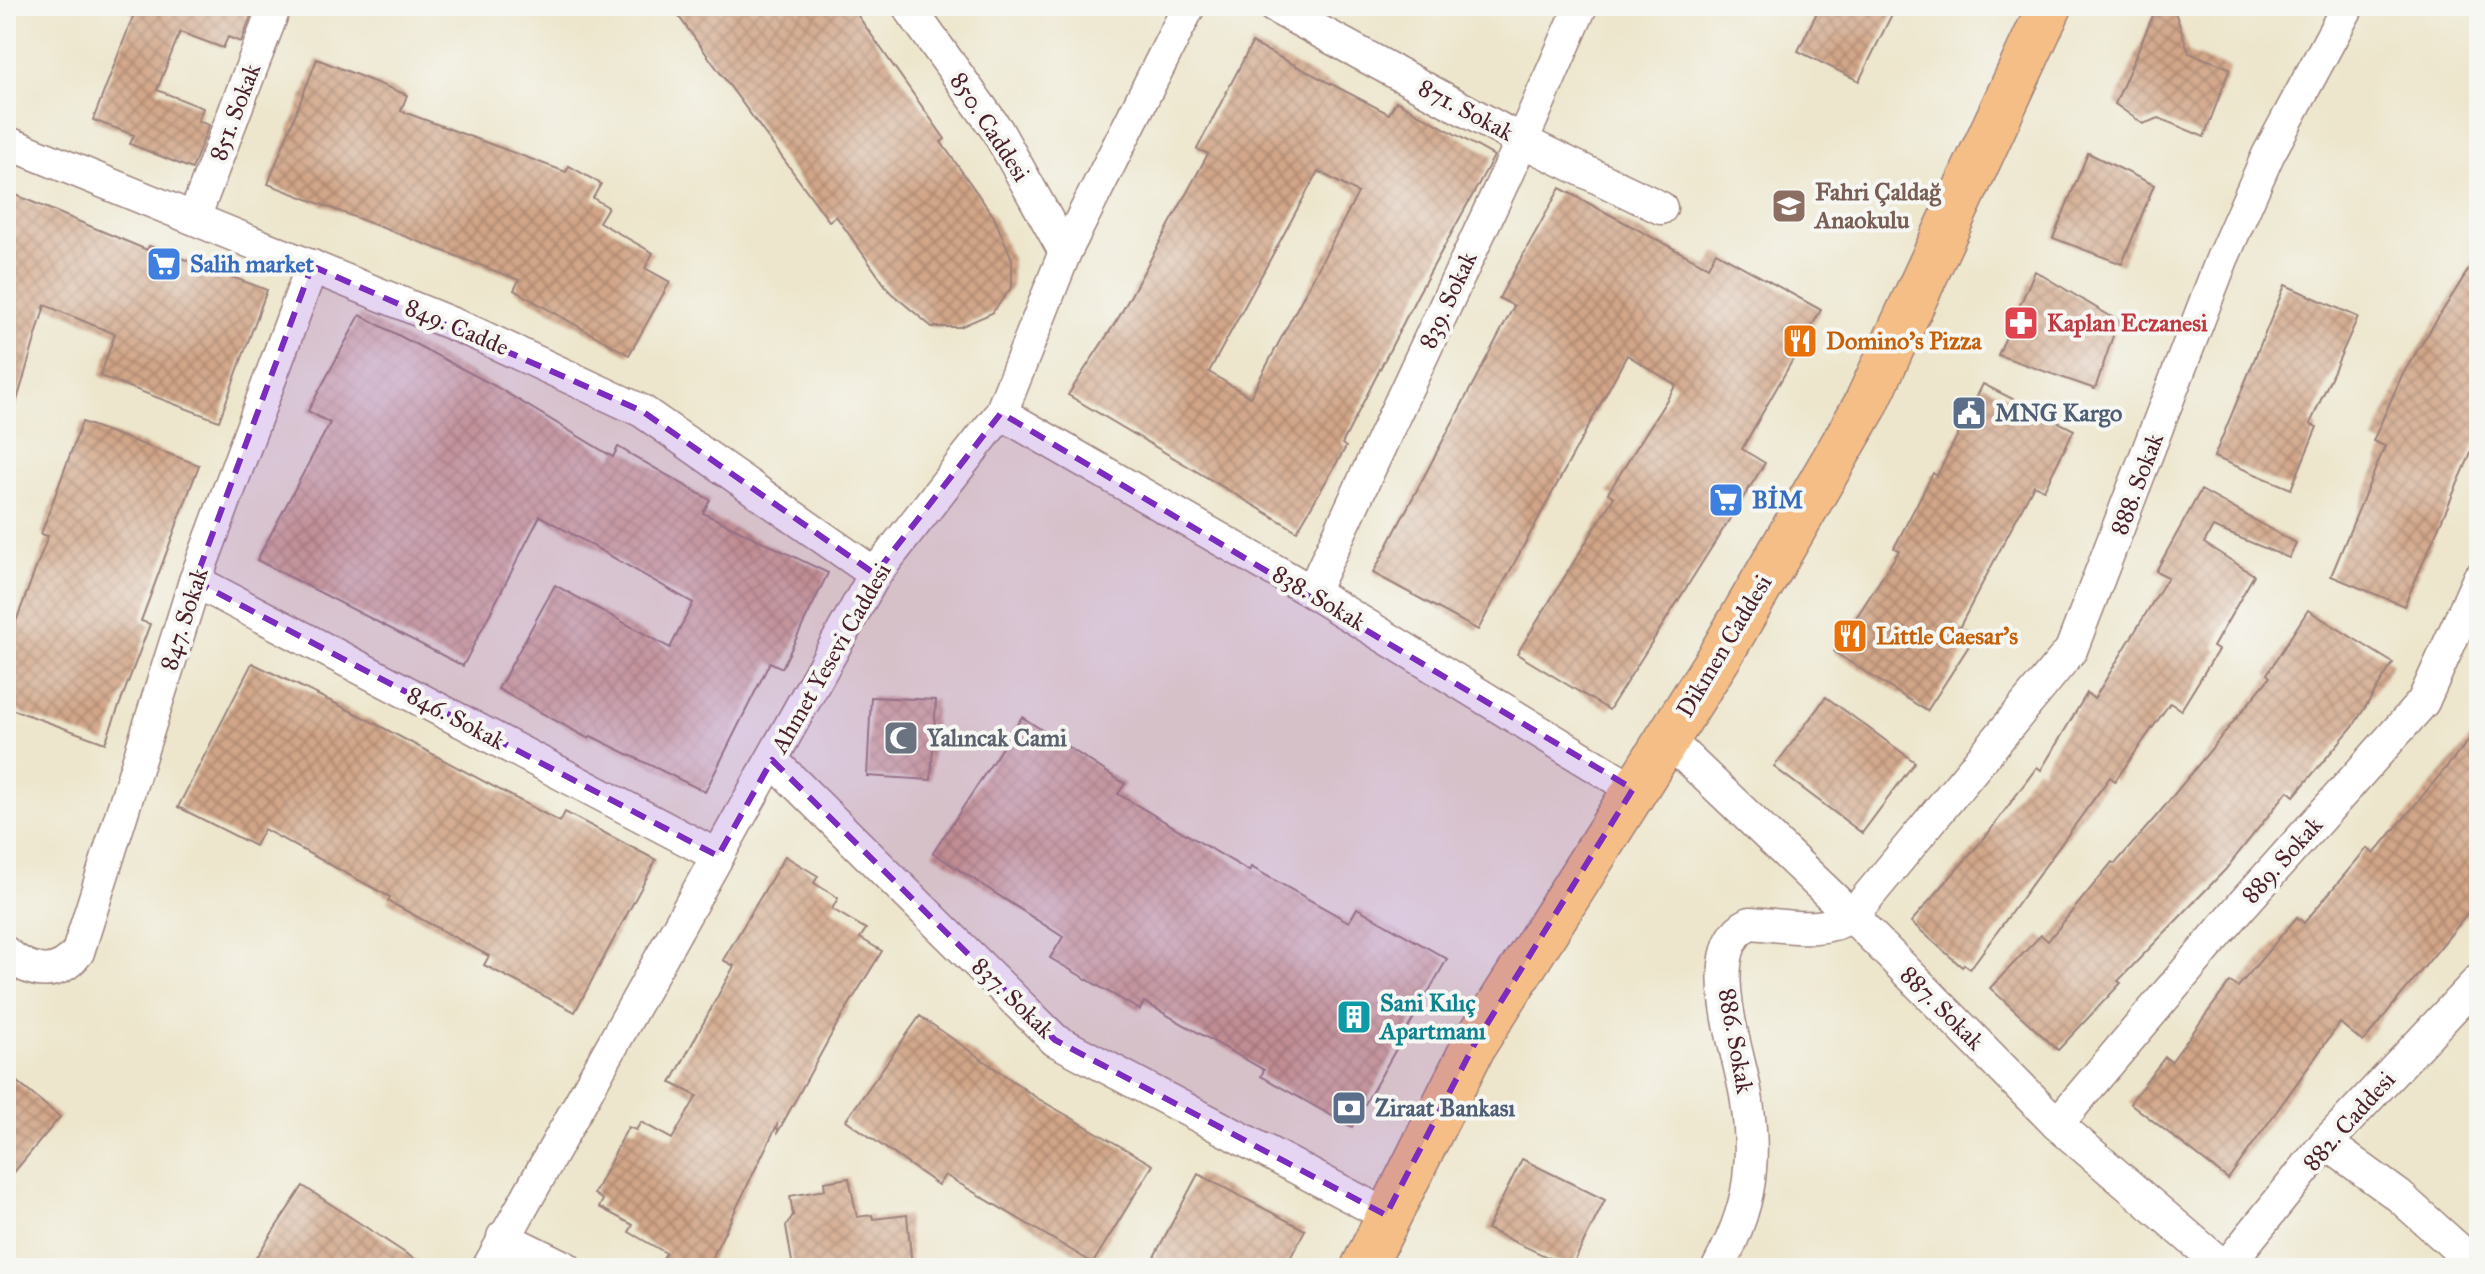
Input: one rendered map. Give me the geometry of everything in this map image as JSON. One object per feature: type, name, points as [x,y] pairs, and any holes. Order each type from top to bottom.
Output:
[{"type":"main road","name":"Dikmen Caddesi","points":[[1363,1268],[1386,1215],[1474,1045],[1667,739],[1865,406],[2050,6]]},
{"type":"street","name":"851. Sokak","points":[[194,218],[275,6]]},
{"type":"street","name":"850. Caddesi","points":[[908,6],[997,130],[1065,252]]},
{"type":"street","name":"Ahmet Yesevi Caddesi","points":[[488,1268],[875,574],[1001,413],[1065,252],[1189,6]]},
{"type":"street","name":"871. Sokak","points":[[1273,6],[1522,141],[1661,208]]},
{"type":"street","name":"839. Sokak","points":[[1312,592],[1522,141],[1581,6]]},
{"type":"street","name":"888. Sokak","points":[[1852,916],[2071,650],[2222,259],[2268,155],[2348,6]]},
{"type":"street","name":"849. Cadde","points":[[6,142],[472,332],[642,411],[875,574]]},
{"type":"street","name":"847. Sokak","points":[[6,953],[29,969],[44,972],[59,970],[78,952],[195,581],[312,266]]},
{"type":"street","name":"838. Sokak","points":[[1001,413],[1312,592],[1633,789]]},
{"type":"street","name":"889. Sokak","points":[[2057,1124],[2243,904],[2423,702],[2479,578]]},
{"type":"street","name":"846. Sokak","points":[[195,581],[718,856]]},
{"type":"street","name":"887. Sokak","points":[[1667,739],[1852,916],[2057,1124],[2225,1268]]},
{"type":"street","name":"837. Sokak","points":[[772,760],[1055,1040],[1386,1215]]},
{"type":"street","name":"886. Sokak","points":[[1718,1268],[1737,1232],[1750,1171],[1747,1101],[1728,1012],[1726,951],[1739,928],[1750,923],[1820,928],[1835,926],[1852,916]]},
{"type":"street","name":"882. Caddesi","points":[[2225,1268],[2326,1143],[2479,980]]},
{"type":"street","points":[[2326,1143],[2399,1196],[2479,1268]]},
{"type":"street","points":[[503,1237],[566,1268]]},
{"type":"highlighted area","points":[[312,266],[642,411],[875,574],[1001,413],[1633,789],[1474,1045],[1386,1215],[1055,1040],[772,760],[718,856],[195,581]]},
{"type":"building","points":[[118,6],[255,6],[241,42],[228,37],[223,48],[180,32],[157,90],[203,108],[198,121],[209,125],[192,169],[130,144],[134,135],[93,120],[134,14]]},
{"type":"building","points":[[671,6],[851,6],[945,139],[941,142],[994,217],[1012,259],[1012,287],[992,313],[960,327],[932,327],[890,292],[836,216],[829,221]]},
{"type":"building","points":[[1820,6],[1896,6],[1859,81],[1798,51]]},
{"type":"building","points":[[2157,6],[2173,6],[2189,53],[2230,68],[2204,137],[2159,118],[2143,124],[2115,104]]},
{"type":"building","points":[[1252,43],[1389,114],[1396,101],[1494,156],[1418,294],[1342,444],[1346,447],[1297,531],[1068,395],[1119,317],[1208,154],[1197,149]],"holes":[[[1318,171],[1358,193],[1250,397],[1209,372]]]},
{"type":"building","points":[[317,59],[407,95],[401,111],[566,172],[569,166],[601,184],[593,198],[608,207],[599,222],[653,253],[645,268],[670,282],[629,355],[514,290],[519,280],[268,184]]},
{"type":"building","points":[[2088,153],[2154,185],[2122,264],[2053,238]]},
{"type":"building","points":[[1560,188],[1708,267],[1716,252],[1821,310],[1742,449],[1765,463],[1609,710],[1517,654],[1614,497],[1608,493],[1676,385],[1627,355],[1478,630],[1373,573],[1514,306],[1499,298]]},
{"type":"building","points":[[6,191],[147,250],[149,246],[267,290],[219,421],[100,376],[115,334],[45,305],[13,414],[6,413]]},
{"type":"building","points":[[2479,253],[2479,435],[2404,606],[2331,576],[2385,446],[2373,441],[2402,375]]},
{"type":"building","points":[[2035,271],[2118,321],[2095,389],[1998,355]]},
{"type":"building","points":[[2285,285],[2358,317],[2310,424],[2317,427],[2291,489],[2214,457]]},
{"type":"building","points":[[360,315],[495,386],[613,457],[618,447],[710,500],[703,513],[828,573],[782,668],[770,662],[705,792],[591,736],[589,739],[498,689],[555,585],[670,648],[693,603],[540,516],[463,666],[257,560],[330,423],[308,411]]},
{"type":"building","points":[[1983,384],[2074,430],[2044,490],[2034,485],[1959,628],[1974,638],[1927,711],[1834,652],[1899,551],[1894,548],[1933,473],[1937,476]]},
{"type":"building","points":[[82,422],[199,465],[141,621],[150,624],[105,743],[6,707],[6,648],[48,536],[41,534]]},
{"type":"building","points":[[2201,490],[2296,543],[2289,558],[2213,527],[2204,543],[2254,575],[2213,647],[2218,650],[2181,710],[2170,703],[2115,781],[2110,777],[1970,969],[1964,964],[1962,967],[1911,922],[1986,836],[2037,767],[2041,770],[2087,693],[2094,699],[2168,577],[2156,571]]},
{"type":"building","points":[[2308,610],[2393,663],[2354,725],[2294,796],[2288,791],[2225,870],[2118,981],[2121,983],[2058,1050],[1990,988],[2041,935],[2048,941],[2112,862],[2115,864],[2159,813],[2270,677],[2267,674]]},
{"type":"building","points":[[252,663],[361,716],[560,822],[565,812],[656,860],[575,1012],[484,965],[489,956],[388,901],[390,897],[264,829],[255,846],[178,807]]},
{"type":"building","name":"Yalıncak Cami","points":[[871,697],[936,700],[931,780],[867,776]]},
{"type":"building","points":[[1826,697],[1915,762],[1862,833],[1774,767]]},
{"type":"building","points":[[1022,717],[1125,784],[1118,794],[1249,871],[1251,867],[1349,922],[1357,908],[1447,959],[1352,1127],[1261,1076],[1264,1070],[1144,1002],[1140,1010],[1050,958],[1063,937],[933,853]]},
{"type":"building","points":[[2479,728],[2479,900],[2363,1042],[2340,1023],[2228,1179],[2130,1103],[2165,1057],[2171,1062],[2230,982],[2238,987],[2297,917],[2304,923],[2367,848],[2374,854]]},
{"type":"building","points":[[785,856],[818,876],[814,883],[838,898],[832,909],[866,929],[860,938],[882,951],[836,1026],[778,1132],[777,1125],[707,1268],[675,1268],[662,1260],[666,1253],[629,1232],[633,1225],[599,1207],[603,1200],[594,1194],[628,1127],[636,1130],[641,1122],[672,1139],[697,1096],[671,1083],[734,966],[723,960]]},
{"type":"building","points":[[920,1016],[1037,1098],[1153,1165],[1093,1263],[945,1175],[938,1185],[846,1120]]},
{"type":"building","points":[[6,1073],[60,1117],[6,1182]]},
{"type":"building","points":[[1522,1159],[1605,1200],[1571,1268],[1487,1229]]},
{"type":"building","points":[[1198,1174],[1305,1230],[1285,1268],[1148,1268]]},
{"type":"building","points":[[849,1178],[857,1217],[872,1215],[873,1219],[907,1215],[912,1268],[793,1268],[786,1226],[793,1215],[790,1196],[825,1190],[824,1182]]},
{"type":"building","points":[[303,1186],[428,1268],[249,1268]]},
{"type":"place","name":"Fahri Çaldağ Anaokulu","points":[[1789,206]]},
{"type":"place","name":"Salih market","points":[[164,264]]},
{"type":"place","name":"Kaplan Eczanesi","points":[[2021,323]]},
{"type":"place","name":"Domino's Pizza","points":[[1800,341]]},
{"type":"place","name":"MNG Kargo","points":[[1969,413]]},
{"type":"place","name":"BİM","points":[[1726,500]]},
{"type":"place","name":"Little Caesar's","points":[[1850,636]]},
{"type":"place","name":"Yalıncak Cami","points":[[901,738]]},
{"type":"place","name":"Sani Kılıç Apartmanı","points":[[1354,1017]]},
{"type":"place","name":"Ziraat Bankası","points":[[1349,1108]]}]
